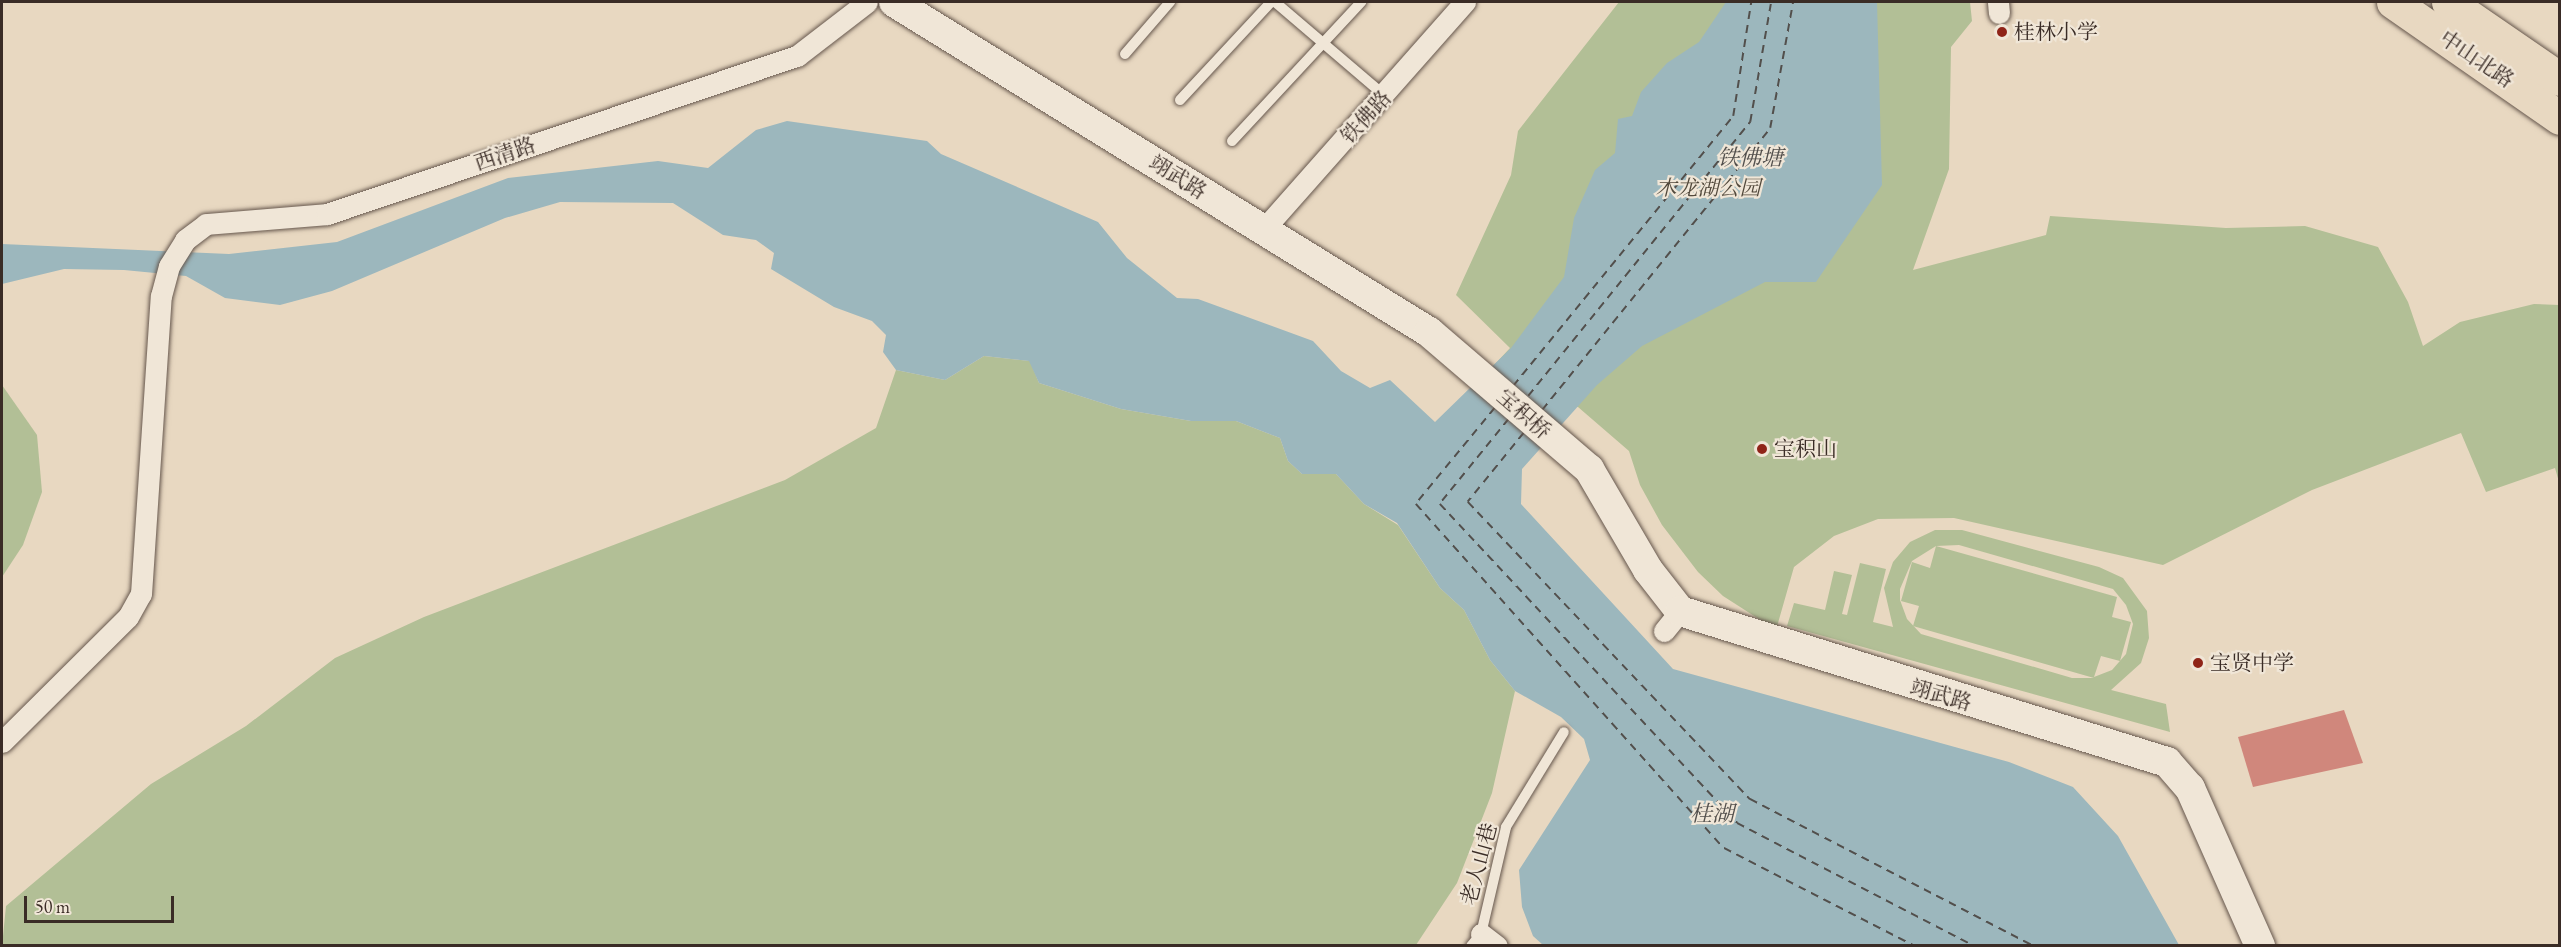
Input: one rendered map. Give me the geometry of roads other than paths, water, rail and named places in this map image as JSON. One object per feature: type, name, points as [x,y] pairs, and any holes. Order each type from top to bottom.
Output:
[{"type":"highway","name":"中山北路","points":[[2393,2],[2559,118]]},
{"type":"highway","name":"中山北路","points":[[2448,2],[2559,79]]},
{"type":"main road","name":"翊武路","points":[[894,2],[1429,332],[1459,358]]},
{"type":"main road","name":"宝积桥","points":[[1459,358],[1589,470]]},
{"type":"main road","name":"翊武路","points":[[1589,470],[1648,570],[1672,621],[2167,762],[2190,788],[2260,945]]},
{"type":"street","name":"西清路","points":[[2,742],[128,617],[141,594],[161,296],[169,266],[185,240],[206,224],[327,214],[797,56],[867,2]]},
{"type":"street","name":"铁佛路","points":[[1263,230],[1386,96],[1465,2]]},
{"type":"lane","points":[[1125,54],[1170,2]]},
{"type":"lane","points":[[1180,100],[1273,2],[1386,96]]},
{"type":"lane","points":[[1232,141],[1361,2]]},
{"type":"lane","name":"老人山巷","points":[[1483,942],[1506,827],[1564,732]]},
{"type":"water","name":"桂湖","points":[[1726,2],[1877,2],[1882,185],[1816,282],[1765,282],[1642,346],[1597,385],[1522,469],[1521,504],[1673,669],[2009,762],[2073,787],[2118,836],[2179,945],[1543,945],[1533,936],[1522,907],[1519,870],[1590,760],[1584,739],[1561,717],[1515,691],[1490,660],[1464,610],[1440,588],[1397,523],[1364,504],[1336,474],[1302,474],[1288,461],[1280,438],[1236,421],[1191,421],[1121,409],[1039,383],[1029,361],[984,356],[945,380],[896,370],[883,352],[886,335],[872,321],[834,307],[771,269],[774,253],[756,240],[723,235],[673,203],[560,202],[505,218],[332,291],[280,305],[225,298],[186,276],[124,270],[64,269],[2,284],[2,244],[229,254],[337,242],[508,178],[658,161],[708,168],[756,130],[787,121],[927,141],[941,154],[1098,222],[1127,258],[1177,298],[1198,299],[1313,341],[1341,371],[1370,388],[1390,380],[1435,422],[1511,348],[1564,277],[1574,218],[1595,170],[1615,153],[1618,119],[1632,116],[1641,92],[1667,63],[1699,42]]},
{"type":"place","name":"桂林小学","points":[[2002,32]]},
{"type":"place","name":"宝积山","points":[[1762,449]]},
{"type":"place","name":"宝贤中学","points":[[2198,663]]},
{"type":"water label","name":"铁佛塘","points":[[1750,158]]},
{"type":"park label","name":"木龙湖公园","points":[[1708,188]]}]
